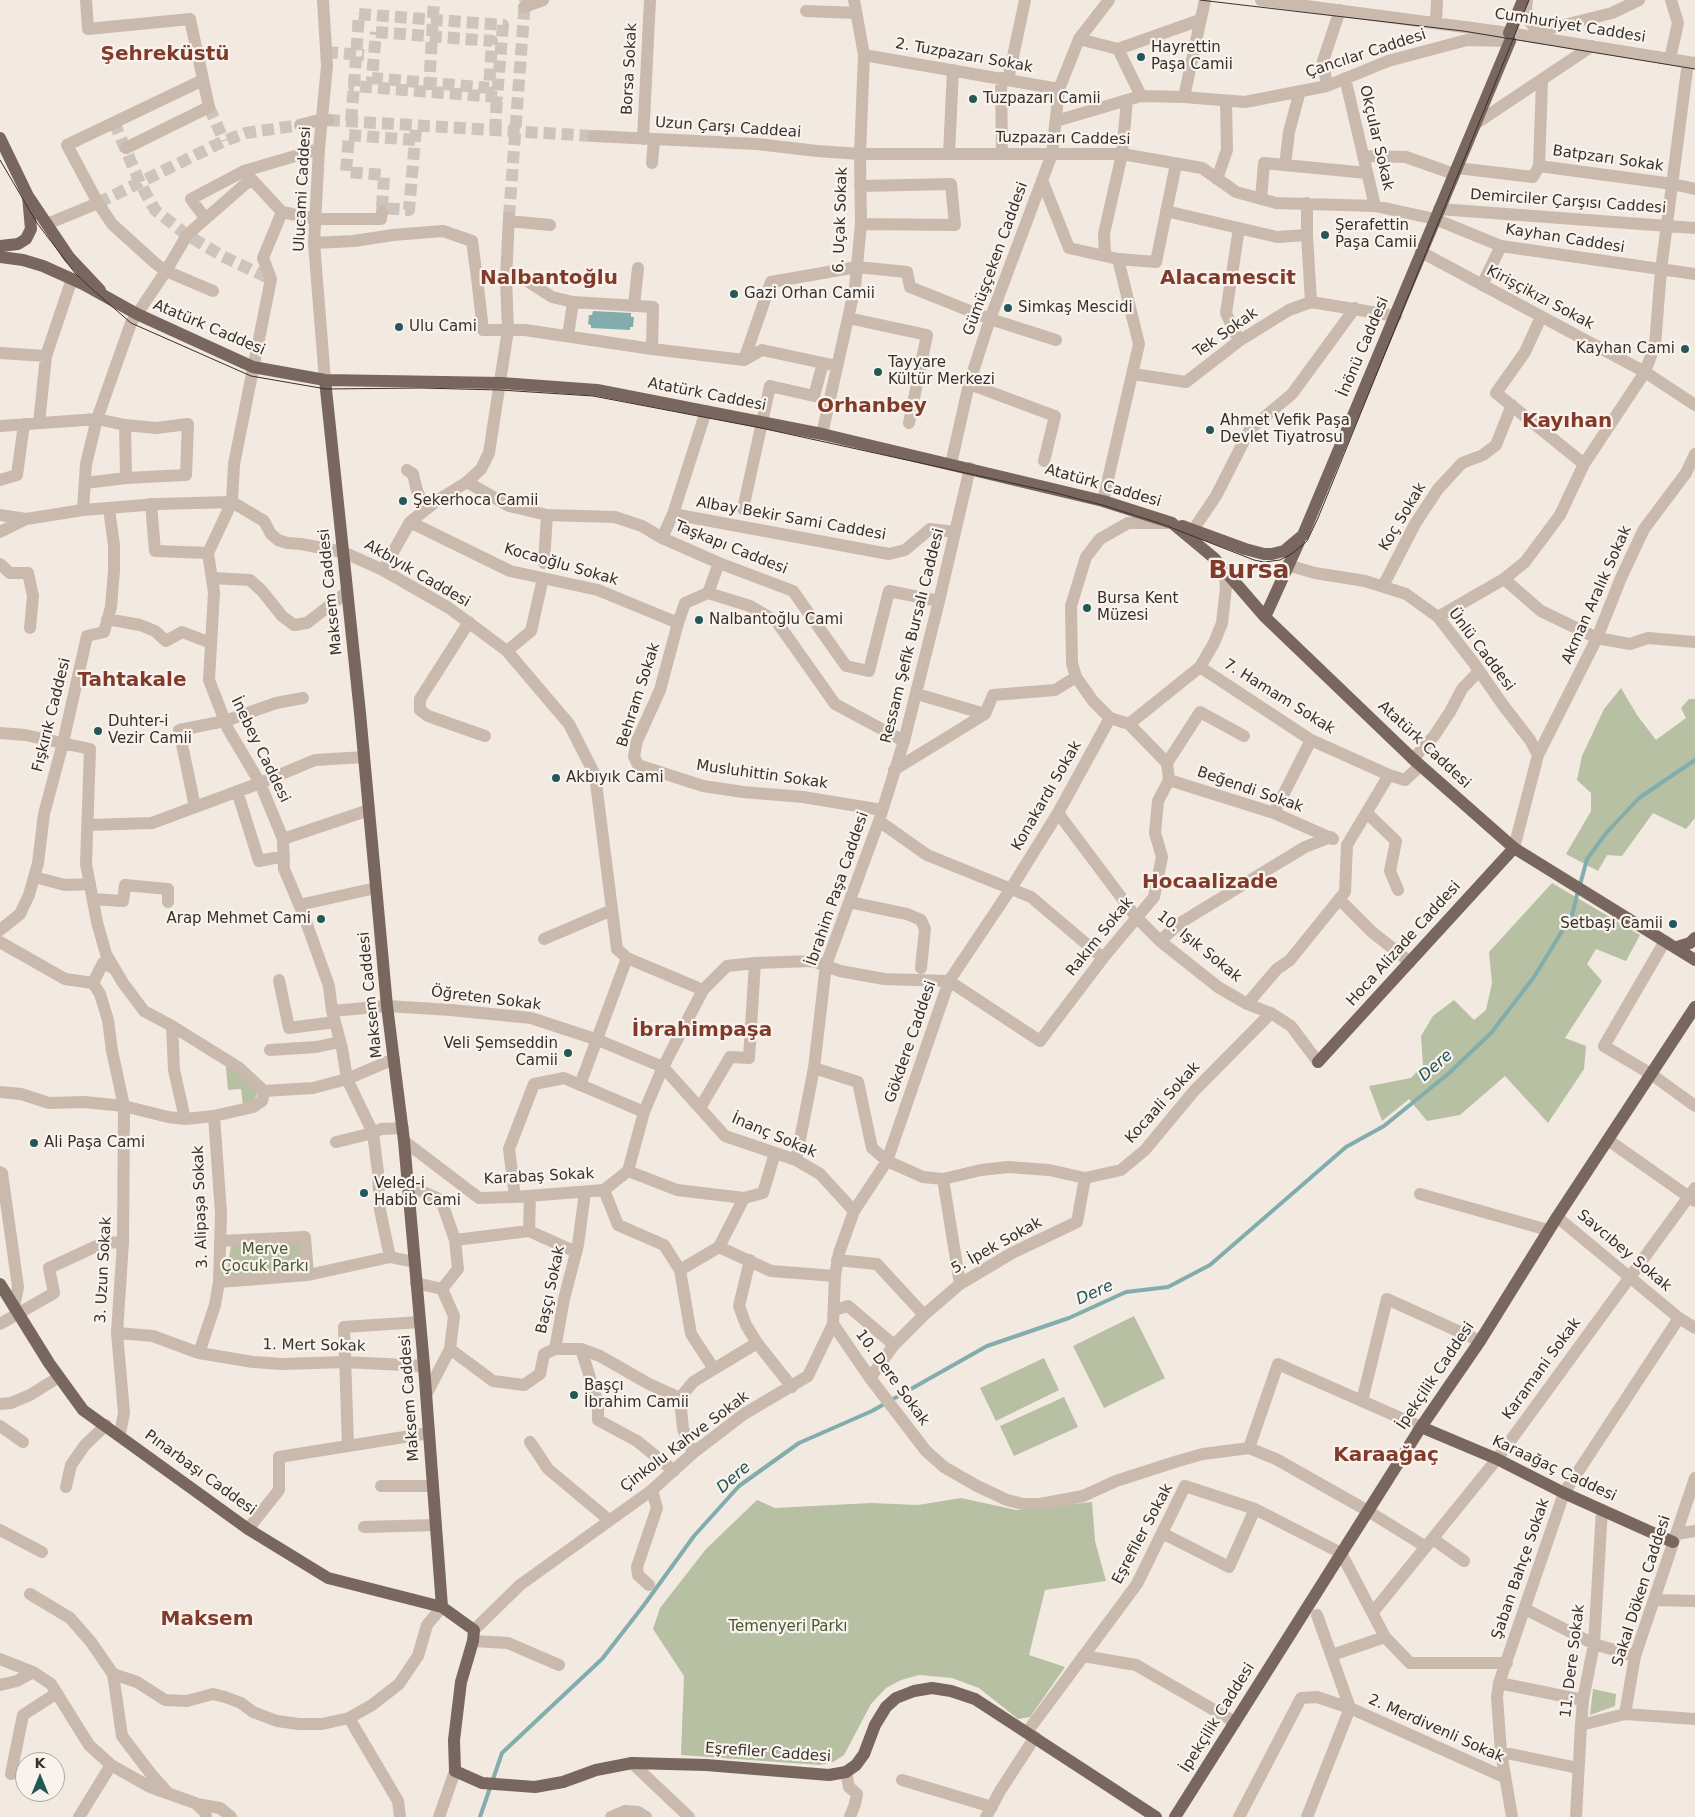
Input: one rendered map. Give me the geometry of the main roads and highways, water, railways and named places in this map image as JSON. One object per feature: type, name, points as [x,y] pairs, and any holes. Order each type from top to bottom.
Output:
[{"type":"main road","name":"İnönü Caddesi","points":[[1172,523],[1264,554],[1272,554],[1284,550],[1302,534],[1396,316],[1525,0]]},
{"type":"main road","points":[[0,138],[28,196],[69,256],[109,299]]},
{"type":"main road","points":[[0,246],[18,244],[26,239],[31,229],[28,196]]},
{"type":"main road","name":"Atatürk Caddesi","points":[[0,257],[22,260],[43,266],[72,279],[137,314],[253,367],[325,380],[501,383],[597,390],[822,434],[970,468],[1103,501],[1172,523],[1207,550],[1265,617],[1416,762],[1514,848],[1695,960]]},
{"type":"main road","name":"Maksem Caddesi","points":[[325,380],[364,757],[387,1006],[408,1185],[442,1607]]},
{"type":"main road","points":[[1265,617],[1302,534]]},
{"type":"main road","name":"Hoca Alizade Caddesi","points":[[1318,1062],[1514,848]]},
{"type":"main road","points":[[1677,948],[1690,943],[1695,938]]},
{"type":"main road","name":"İpekçilik Caddesi","points":[[1176,1817],[1421,1426],[1480,1342],[1548,1230],[1695,1007]]},
{"type":"main road","name":"Pınarbaşı Caddesi","points":[[0,1284],[59,1377],[83,1410],[120,1434],[248,1528],[328,1578],[442,1607]]},
{"type":"main road","name":"Karaağaç Caddesi","points":[[1421,1426],[1497,1459],[1602,1510],[1675,1538]]},
{"type":"main road","name":"Eşrefiler Caddesi","points":[[442,1607],[473,1635],[461,1682],[454,1740],[456,1771],[482,1783],[535,1787],[563,1782],[596,1770],[632,1763],[706,1765],[829,1775],[846,1772],[856,1765],[864,1754],[875,1725],[886,1707],[896,1698],[914,1691],[932,1688],[951,1691],[975,1699],[1156,1817]]},
{"type":"water","points":[[593,311],[631,313],[631,317],[634,317],[633,327],[630,327],[630,330],[591,328],[591,325],[588,324],[589,315],[592,315]]},
{"type":"waterway","name":"Dere","points":[[1580,885],[1587,859],[1607,832],[1639,798],[1695,760]]},
{"type":"waterway","name":"Dere","points":[[480,1817],[502,1753],[602,1659],[694,1536],[739,1486],[799,1443],[872,1411],[987,1346],[1069,1318],[1126,1292],[1168,1287],[1210,1265],[1346,1147],[1384,1126],[1448,1074],[1491,1033],[1534,977],[1572,915],[1578,891]]},
{"type":"tunnel","points":[[429,90],[434,0]]},
{"type":"tunnel","points":[[509,217],[525,0]]},
{"type":"tunnel","points":[[359,14],[503,25],[497,97],[354,86],[359,14]]},
{"type":"tunnel","points":[[376,32],[492,41],[489,88],[372,78],[376,32]]},
{"type":"tunnel","points":[[326,52],[364,55]]},
{"type":"tunnel","points":[[351,121],[354,86]]},
{"type":"tunnel","points":[[495,131],[497,97]]},
{"type":"tunnel","points":[[209,107],[224,141]]},
{"type":"tunnel","points":[[328,120],[593,136]]},
{"type":"tunnel","points":[[114,122],[140,183],[155,210],[187,235],[222,256],[271,279]]},
{"type":"tunnel","points":[[98,203],[224,141],[246,133],[300,125]]},
{"type":"tunnel","points":[[415,140],[349,135],[346,172],[384,175],[382,208],[409,210],[415,140],[416,126]]},
{"type":"tram line","points":[[1200,0],[1463,31],[1695,69]]},
{"type":"tram line","points":[[0,160],[37,223],[75,273],[131,323],[251,376],[326,389],[421,388],[500,390],[593,396],[761,428],[1048,491],[1102,505],[1162,524],[1254,560],[1264,562],[1280,560],[1293,553],[1307,541],[1318,518],[1529,0]]},
{"type":"place","name":"Hayrettin Paşa Camii","points":[[1141,57]]},
{"type":"place","name":"Tuzpazarı Camii","points":[[973,99]]},
{"type":"place","name":"Şerafettin Paşa Camii","points":[[1325,235]]},
{"type":"place","name":"Gazi Orhan Camii","points":[[734,294]]},
{"type":"place","name":"Simkaş Mescidi","points":[[1008,308]]},
{"type":"place","name":"Ulu Cami","points":[[399,327]]},
{"type":"place","name":"Kayhan Cami","points":[[1685,349]]},
{"type":"place","name":"Tayyare Kültür Merkezi","points":[[878,372]]},
{"type":"place","name":"Ahmet Vefik Paşa Devlet Tiyatrosu","points":[[1210,430]]},
{"type":"place","name":"Şekerhoca Camii","points":[[403,501]]},
{"type":"place","name":"Bursa Kent Müzesi","points":[[1087,608]]},
{"type":"place","name":"Nalbantoğlu Cami","points":[[699,620]]},
{"type":"place","name":"Duhter-i Vezir Camii","points":[[98,731]]},
{"type":"place","name":"Akbıyık Cami","points":[[556,778]]},
{"type":"place","name":"Arap Mehmet Cami","points":[[321,919]]},
{"type":"place","name":"Setbaşı Camii","points":[[1673,924]]},
{"type":"place","name":"Veli Şemseddin Camii","points":[[568,1053]]},
{"type":"place","name":"Ali Paşa Cami","points":[[34,1143]]},
{"type":"place","name":"Veled-i Habib Cami","points":[[364,1193]]},
{"type":"place","name":"Başçı İbrahim Camii","points":[[574,1395]]},
{"type":"district","name":"Şehreküstü","points":[[165,55]]},
{"type":"district","name":"Nalbantoğlu","points":[[549,279]]},
{"type":"district","name":"Alacamescit","points":[[1228,279]]},
{"type":"district","name":"Orhanbey","points":[[872,407]]},
{"type":"district","name":"Kayıhan","points":[[1567,422]]},
{"type":"district","name":"Bursa","points":[[1249,571]]},
{"type":"district","name":"Tahtakale","points":[[132,681]]},
{"type":"district","name":"Hocaalizade","points":[[1210,883]]},
{"type":"district","name":"İbrahimpaşa","points":[[702,1031]]},
{"type":"district","name":"Karaağaç","points":[[1386,1456]]},
{"type":"district","name":"Maksem","points":[[207,1620]]},
{"type":"park label","name":"Merve Çocuk Parkı","points":[[265,1258]]},
{"type":"park label","name":"Temenyeri Parkı","points":[[788,1627]]}]
